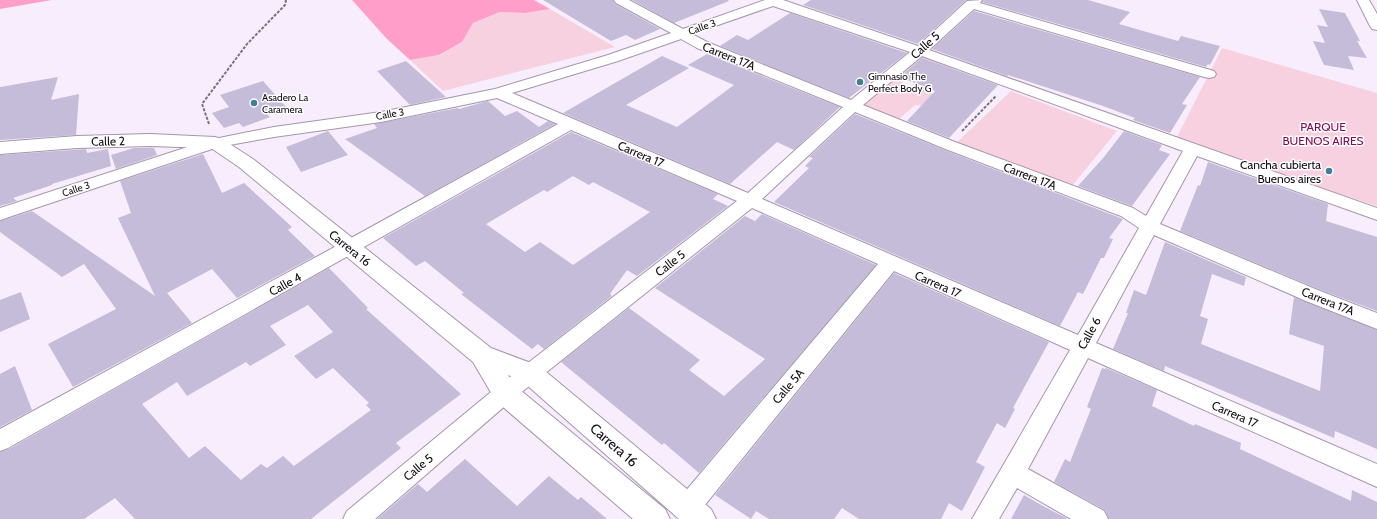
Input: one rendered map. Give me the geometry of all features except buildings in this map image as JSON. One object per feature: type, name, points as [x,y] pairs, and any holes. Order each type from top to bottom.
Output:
[{"type":"street","name":"Carrera 17A","points":[[620,0],[702,45],[854,105],[949,145],[1127,212],[1149,226],[1312,296],[1377,321]]},
{"type":"street","points":[[1364,0],[1377,26]]},
{"type":"street","name":"Calle 3","points":[[0,214],[215,143],[274,132],[380,116],[498,93],[614,58],[776,1]]},
{"type":"street","points":[[776,1],[1377,214]]},
{"type":"street","points":[[974,2],[1209,74]]},
{"type":"street","name":"Calle 5","points":[[356,519],[505,393],[750,200],[854,105],[920,51],[974,2]]},
{"type":"street","name":"Carrera 17","points":[[498,93],[750,200],[890,263],[1377,476]]},
{"type":"street","name":"Calle 4","points":[[0,441],[349,248],[569,124]]},
{"type":"street","name":"Calle 2","points":[[0,148],[77,142],[143,140],[215,143]]},
{"type":"street","name":"Carrera 16","points":[[215,143],[246,163],[482,355],[530,373],[694,514]]},
{"type":"street","name":"Calle 6","points":[[986,519],[1193,148]]},
{"type":"street","name":"Calle 5A","points":[[694,514],[890,263]]},
{"type":"street","name":"Carrera 16","points":[[482,355],[505,393],[655,519]]},
{"type":"street","points":[[1013,473],[1095,519]]},
{"type":"path","points":[[215,143],[202,104],[247,44],[285,5],[286,0]]},
{"type":"path","points":[[949,145],[1008,82]]},
{"type":"green space","points":[[550,9],[615,47],[443,91],[410,60],[440,55],[462,42],[473,23],[500,12],[525,13]]},
{"type":"green space","name":"PARQUE BUENOS AIRES","points":[[1222,48],[1377,93],[1377,206],[1175,141]]},
{"type":"green space","points":[[922,55],[955,67],[950,71],[908,77],[900,85],[921,88],[939,98],[939,108],[915,105],[897,121],[861,106]]},
{"type":"green space","points":[[1011,91],[1117,131],[1067,192],[954,145]]},
{"type":"shaded area","points":[[0,0],[52,0],[0,9]]},
{"type":"shaded area","points":[[352,0],[534,0],[550,9],[525,13],[500,12],[473,23],[462,42],[439,55],[410,60],[387,39]]},
{"type":"place","name":"Gimnasio The Perfect Body G","points":[[860,82]]},
{"type":"place","name":"Asadero La Caramera","points":[[254,103]]},
{"type":"place","name":"Cancha cubierta Buenos aires","points":[[1329,171]]}]
